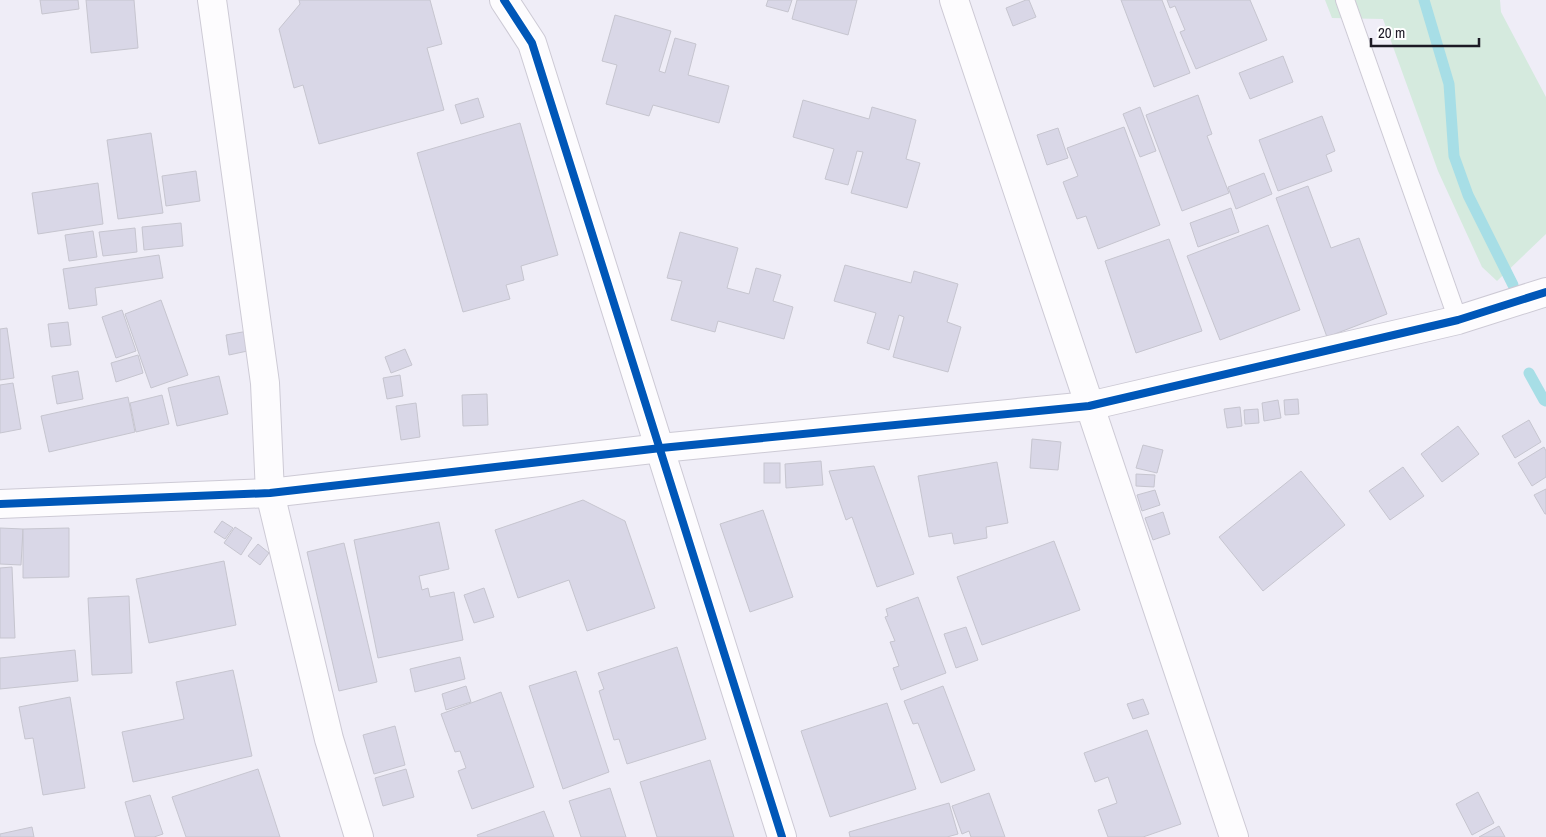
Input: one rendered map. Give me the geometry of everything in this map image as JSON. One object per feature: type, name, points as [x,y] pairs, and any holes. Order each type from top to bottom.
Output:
[{"type":"street","points":[[212,0],[265,384],[270,493],[329,739],[359,837]]},
{"type":"street","points":[[504,0],[532,43],[782,837]]},
{"type":"street","points":[[954,0],[1234,837]]},
{"type":"street","points":[[0,504],[270,493],[661,448],[1089,406],[1458,320],[1546,292]]},
{"type":"lane","points":[[1345,0],[1458,320]]},
{"type":"green space","points":[[1325,0],[1500,0],[1501,12],[1546,97],[1546,234],[1497,281],[1482,267],[1438,171],[1383,19],[1332,18]]},
{"type":"building","points":[[40,0],[78,0],[79,9],[42,14]]},
{"type":"building","points":[[86,0],[134,0],[138,48],[91,53]]},
{"type":"building","points":[[299,0],[430,0],[442,44],[427,48],[444,110],[319,144],[303,85],[294,88],[279,29],[300,4]]},
{"type":"building","points":[[768,0],[792,0],[788,12],[766,6]]},
{"type":"building","points":[[797,0],[857,0],[848,35],[792,19]]},
{"type":"building","points":[[1029,0],[1036,17],[1013,26],[1006,8]]},
{"type":"building","points":[[1121,0],[1162,0],[1190,73],[1154,87]]},
{"type":"building","points":[[1167,0],[1250,0],[1267,40],[1196,69],[1180,32],[1185,30],[1175,6],[1170,8]]},
{"type":"building","points":[[615,15],[671,31],[659,71],[665,73],[675,38],[696,44],[688,75],[729,86],[719,123],[653,105],[649,116],[606,104],[617,65],[602,61]]},
{"type":"building","points":[[1283,56],[1293,82],[1250,99],[1239,73]]},
{"type":"building","points":[[1198,95],[1212,134],[1207,136],[1229,193],[1182,211],[1146,115]]},
{"type":"building","points":[[478,98],[484,117],[461,124],[455,105]]},
{"type":"building","points":[[803,100],[869,119],[872,107],[916,120],[906,159],[920,163],[907,208],[851,193],[863,152],[857,151],[848,185],[825,179],[834,149],[793,137]]},
{"type":"building","points":[[1140,107],[1156,151],[1140,157],[1123,114]]},
{"type":"building","points":[[1322,116],[1335,151],[1326,155],[1332,171],[1278,191],[1259,140]]},
{"type":"building","points":[[520,123],[558,255],[521,266],[524,280],[506,285],[510,299],[463,312],[417,153]]},
{"type":"building","points":[[1124,127],[1160,225],[1098,249],[1086,216],[1077,219],[1063,182],[1078,176],[1067,148]]},
{"type":"building","points":[[1058,128],[1068,158],[1047,165],[1037,135]]},
{"type":"building","points":[[151,133],[163,213],[118,219],[107,140]]},
{"type":"building","points":[[196,171],[200,201],[166,206],[162,176]]},
{"type":"building","points":[[1264,173],[1272,194],[1236,209],[1228,187]]},
{"type":"building","points":[[98,183],[103,224],[38,234],[32,193]]},
{"type":"building","points":[[1308,186],[1331,248],[1359,238],[1387,314],[1327,337],[1276,198]]},
{"type":"building","points":[[1231,208],[1239,232],[1198,247],[1190,223]]},
{"type":"building","points":[[181,223],[183,246],[144,250],[142,227]]},
{"type":"building","points":[[1268,225],[1300,310],[1220,340],[1187,256]]},
{"type":"building","points":[[135,228],[137,252],[103,256],[99,232]]},
{"type":"building","points":[[93,231],[97,257],[69,261],[65,235]]},
{"type":"building","points":[[680,232],[738,248],[727,288],[749,294],[756,268],[781,275],[773,301],[793,307],[784,339],[718,321],[715,332],[671,320],[682,281],[667,278]]},
{"type":"building","points":[[1169,239],[1202,331],[1136,353],[1105,261]]},
{"type":"building","points":[[159,255],[163,278],[95,288],[97,305],[69,309],[63,269]]},
{"type":"building","points":[[845,265],[911,283],[914,271],[958,284],[947,322],[961,327],[948,372],[893,357],[904,317],[899,315],[889,350],[867,343],[876,313],[834,301]]},
{"type":"building","points":[[161,300],[188,375],[151,388],[125,314]]},
{"type":"building","points":[[122,310],[136,351],[116,358],[102,317]]},
{"type":"building","points":[[68,322],[71,345],[51,347],[48,324]]},
{"type":"building","points":[[7,328],[14,378],[0,380],[0,329]]},
{"type":"building","points":[[248,331],[252,350],[229,355],[226,335]]},
{"type":"building","points":[[405,349],[412,365],[391,373],[385,357]]},
{"type":"building","points":[[138,355],[143,373],[116,382],[111,363]]},
{"type":"building","points":[[78,371],[83,399],[57,404],[52,376]]},
{"type":"building","points":[[400,375],[403,396],[387,399],[383,378]]},
{"type":"building","points":[[219,376],[228,414],[177,426],[168,388]]},
{"type":"building","points":[[13,383],[21,429],[0,433],[0,385]]},
{"type":"building","points":[[487,394],[488,425],[463,426],[462,395]]},
{"type":"building","points":[[162,395],[169,424],[136,432],[130,403]]},
{"type":"building","points":[[128,397],[135,432],[49,452],[41,416]]},
{"type":"building","points":[[1298,399],[1299,414],[1285,415],[1284,400]]},
{"type":"building","points":[[1278,400],[1281,418],[1264,421],[1262,403]]},
{"type":"building","points":[[416,403],[420,437],[401,440],[396,406]]},
{"type":"building","points":[[1240,407],[1242,426],[1227,428],[1224,409]]},
{"type":"building","points":[[1258,409],[1259,423],[1245,424],[1244,410]]},
{"type":"building","points":[[1529,420],[1541,442],[1515,458],[1502,436]]},
{"type":"building","points":[[1458,426],[1479,454],[1442,482],[1421,454]]},
{"type":"building","points":[[1032,439],[1061,442],[1058,470],[1030,468]]},
{"type":"building","points":[[1143,445],[1163,450],[1157,473],[1136,468]]},
{"type":"building","points":[[1544,447],[1546,451],[1546,477],[1532,486],[1518,463]]},
{"type":"building","points":[[821,461],[823,485],[786,488],[785,464]]},
{"type":"building","points":[[997,462],[1008,523],[986,527],[987,538],[954,544],[952,533],[929,537],[918,476]]},
{"type":"building","points":[[764,463],[780,463],[780,483],[764,483]]},
{"type":"building","points":[[874,466],[914,574],[877,587],[852,517],[846,520],[829,471]]},
{"type":"building","points":[[1403,467],[1424,496],[1390,520],[1369,491]]},
{"type":"building","points":[[1301,471],[1345,525],[1263,591],[1219,537]]},
{"type":"building","points":[[1136,474],[1155,475],[1154,487],[1136,486]]},
{"type":"building","points":[[1546,489],[1546,514],[1545,514],[1534,495]]},
{"type":"building","points":[[1155,490],[1160,505],[1142,511],[1137,495]]},
{"type":"building","points":[[583,500],[625,521],[655,608],[587,631],[569,580],[518,598],[495,530]]},
{"type":"building","points":[[763,510],[793,597],[750,612],[720,524]]},
{"type":"building","points":[[1163,512],[1170,534],[1153,540],[1145,518]]},
{"type":"building","points":[[222,521],[233,528],[225,539],[214,532]]},
{"type":"building","points":[[439,522],[449,569],[419,576],[422,590],[428,588],[430,597],[454,592],[463,640],[378,658],[354,540]]},
{"type":"building","points":[[235,527],[252,538],[241,555],[224,543]]},
{"type":"building","points":[[0,528],[23,529],[21,565],[0,564]]},
{"type":"building","points":[[69,528],[69,577],[23,578],[23,529]]},
{"type":"building","points":[[1054,541],[1080,610],[982,645],[957,577]]},
{"type":"building","points":[[344,543],[377,682],[339,691],[307,552]]},
{"type":"building","points":[[258,544],[269,553],[260,565],[248,556]]},
{"type":"building","points":[[224,561],[236,625],[149,643],[136,579]]},
{"type":"building","points":[[12,567],[15,638],[0,638],[0,568]]},
{"type":"building","points":[[484,588],[494,617],[474,623],[464,595]]},
{"type":"building","points":[[129,596],[132,673],[92,675],[88,598]]},
{"type":"building","points":[[918,597],[946,673],[901,690],[893,668],[899,666],[890,642],[895,641],[885,617],[888,616],[886,609]]},
{"type":"building","points":[[966,627],[978,660],[956,668],[944,634]]},
{"type":"building","points":[[677,647],[706,739],[627,764],[619,739],[614,740],[599,691],[604,689],[598,673]]},
{"type":"building","points":[[75,650],[78,681],[0,689],[0,658]]},
{"type":"building","points":[[460,657],[465,679],[415,692],[410,669]]},
{"type":"building","points":[[233,670],[252,756],[133,782],[122,732],[184,719],[176,682]]},
{"type":"building","points":[[576,671],[609,772],[563,789],[529,686]]},
{"type":"building","points":[[466,686],[471,702],[446,710],[442,694]]},
{"type":"building","points":[[943,686],[975,770],[941,783],[918,723],[913,724],[904,701]]},
{"type":"building","points":[[501,692],[534,787],[472,809],[458,771],[466,768],[460,751],[455,752],[441,714]]},
{"type":"building","points":[[70,697],[85,788],[43,795],[33,738],[25,739],[19,707]]},
{"type":"building","points":[[1143,699],[1149,714],[1133,719],[1127,704]]},
{"type":"building","points":[[887,703],[916,789],[830,817],[801,731]]},
{"type":"building","points":[[395,726],[405,765],[374,774],[363,735]]},
{"type":"building","points":[[1147,730],[1181,824],[1143,837],[1108,837],[1098,810],[1117,803],[1108,777],[1095,782],[1084,753]]},
{"type":"building","points":[[710,760],[734,837],[657,837],[640,782]]},
{"type":"building","points":[[258,769],[280,837],[186,837],[172,797]]},
{"type":"building","points":[[406,769],[414,797],[383,806],[375,778]]},
{"type":"building","points":[[610,788],[626,837],[581,837],[569,801]]},
{"type":"building","points":[[1478,792],[1494,823],[1472,835],[1456,804]]},
{"type":"building","points":[[989,793],[1005,837],[971,837],[969,831],[962,834],[952,806]]},
{"type":"building","points":[[150,795],[163,834],[154,837],[135,837],[125,802]]},
{"type":"building","points":[[949,803],[958,834],[947,837],[850,837],[849,832]]},
{"type":"building","points":[[544,811],[554,837],[478,837],[477,835]]},
{"type":"building","points":[[1499,826],[1505,837],[1479,837]]},
{"type":"building","points":[[32,827],[34,837],[0,837],[0,834]]},
{"type":"waterway","points":[[1424,0],[1449,84],[1454,156],[1468,195],[1513,285]]},
{"type":"waterway","points":[[1529,373],[1546,401]]},
{"type":"cycle path","points":[[504,0],[532,43],[782,837]]},
{"type":"cycle path","points":[[0,504],[270,493],[661,448],[1089,406],[1458,320],[1546,292]]}]
